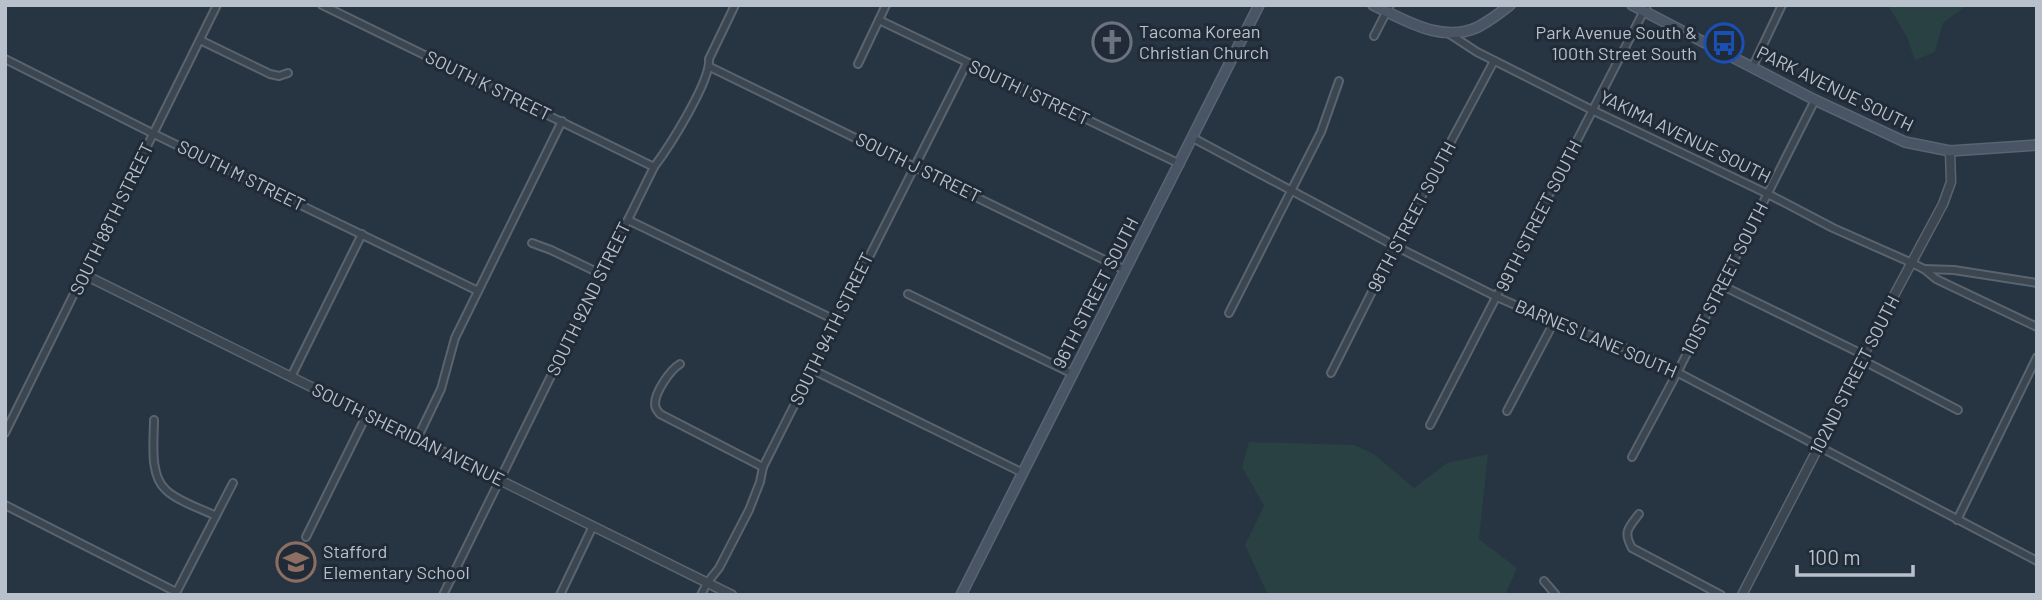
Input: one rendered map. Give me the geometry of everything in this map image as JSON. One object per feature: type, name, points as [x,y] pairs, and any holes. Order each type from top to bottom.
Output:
[{"type":"main road","name":"96TH STREET SOUTH","points":[[961,595],[1259,5]]},
{"type":"main road","name":"YAKIMA AVENUE SOUTH","points":[[1373,5],[1388,8],[1427,29],[1448,33]]},
{"type":"main road","points":[[1448,33],[1475,28],[1510,5]]},
{"type":"main road","name":"PARK AVENUE SOUTH","points":[[1632,5],[1645,8],[1815,100],[1905,142],[1950,151],[2037,145]]},
{"type":"street","name":"SOUTH 88TH STREET","points":[[5,433],[217,5]]},
{"type":"street","name":"SOUTH K STREET","points":[[322,5],[654,167]]},
{"type":"street","points":[[723,5],[734,8]]},
{"type":"street","points":[[858,64],[886,5]]},
{"type":"street","points":[[1753,66],[1782,5]]},
{"type":"street","name":"SOUTH 92ND STREET","points":[[443,595],[654,167],[667,149],[709,67],[709,59],[734,8]]},
{"type":"street","points":[[1374,36],[1388,8]]},
{"type":"street","name":"99TH STREET SOUTH","points":[[1430,425],[1645,8]]},
{"type":"street","name":"SOUTH I STREET","points":[[879,20],[1180,164]]},
{"type":"street","name":"YAKIMA AVENUE SOUTH","points":[[1448,33],[1493,61],[1844,233],[1912,263],[1936,279],[2037,327]]},
{"type":"street","points":[[200,40],[270,74],[279,76],[288,73]]},
{"type":"street","name":"SOUTH M STREET","points":[[5,60],[478,290]]},
{"type":"street","name":"98TH STREET SOUTH","points":[[1331,373],[1493,61]]},
{"type":"street","name":"SOUTH 94TH STREET","points":[[701,595],[719,568],[753,502],[762,467],[967,64]]},
{"type":"street","name":"SOUTH J STREET","points":[[709,67],[1125,270]]},
{"type":"street","points":[[1229,313],[1321,132],[1339,81]]},
{"type":"street","name":"101ST STREET SOUTH","points":[[1632,457],[1815,100]]},
{"type":"street","points":[[418,439],[442,389],[455,338],[562,121]]},
{"type":"street","name":"BARNES LANE SOUTH","points":[[1193,138],[1395,246],[1497,296],[1554,322],[1633,351],[1677,373],[2037,561]]},
{"type":"street","name":"102ND STREET SOUTH","points":[[1742,595],[1949,192],[1952,172],[1950,151]]},
{"type":"street","points":[[628,220],[837,321]]},
{"type":"street","points":[[291,377],[362,234]]},
{"type":"street","points":[[532,243],[601,274]]},
{"type":"street","points":[[1924,269],[1954,270],[2037,283]]},
{"type":"street","name":"SOUTH SHERIDAN AVENUE","points":[[85,275],[732,595]]},
{"type":"street","points":[[1721,285],[1863,357],[1958,410]]},
{"type":"street","points":[[908,294],[1073,374]]},
{"type":"street","points":[[1507,411],[1554,322]]},
{"type":"street","points":[[1957,520],[2037,357]]},
{"type":"street","points":[[680,364],[671,370],[656,398],[656,410],[673,423],[762,467]]},
{"type":"street","points":[[813,370],[1023,472]]},
{"type":"street","points":[[306,537],[367,414]]},
{"type":"street","points":[[154,420],[156,470],[160,483],[171,494],[216,516]]},
{"type":"street","points":[[5,505],[175,594],[233,483]]},
{"type":"street","points":[[1639,514],[1626,538],[1632,548],[1721,595]]},
{"type":"street","points":[[560,595],[593,526]]},
{"type":"street","points":[[1544,580],[1556,595]]},
{"type":"green space","points":[[1888,5],[1967,5],[1943,23],[1935,52],[1915,60],[1907,37]]},
{"type":"green space","points":[[1249,442],[1354,445],[1374,454],[1414,488],[1447,463],[1488,454],[1479,539],[1517,568],[1505,595],[1268,595],[1245,545],[1264,506],[1242,467]]},
{"type":"place","name":"Tacoma Korean Christian Church","points":[[1112,42]]},
{"type":"place","name":"Park Avenue South & 100th Street South","points":[[1724,43]]},
{"type":"place","name":"Stafford Elementary School","points":[[296,562]]}]
